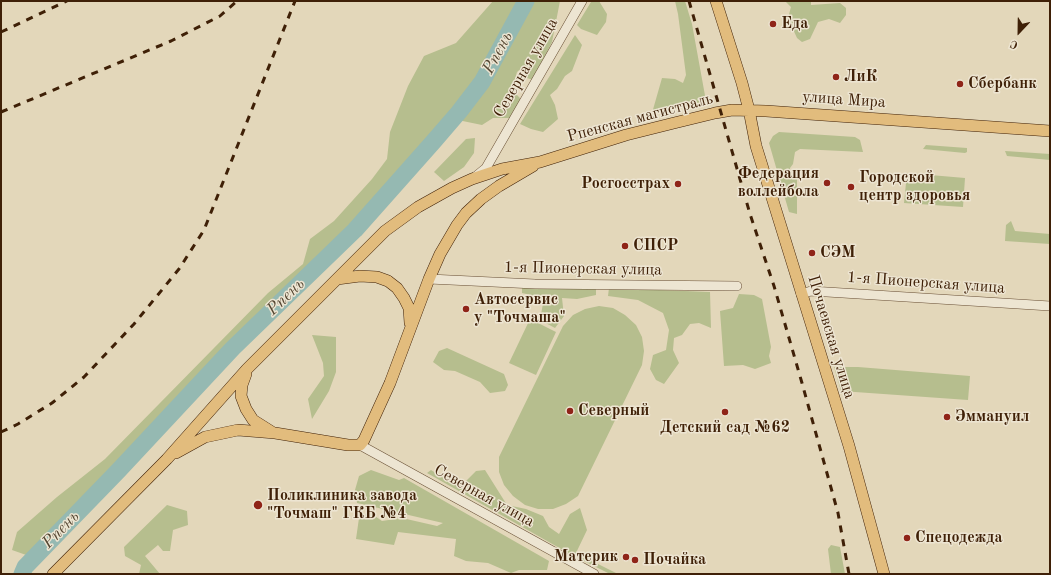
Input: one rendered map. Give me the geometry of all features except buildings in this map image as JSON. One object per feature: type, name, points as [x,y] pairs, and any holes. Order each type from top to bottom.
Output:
[{"type":"main road","points":[[716,1],[749,110]]},
{"type":"main road","name":"улица Мира","points":[[749,110],[1050,131]]},
{"type":"main road","name":"Рпенская магистраль","points":[[53,574],[167,458],[247,369],[385,231],[418,207],[438,194],[472,179],[502,170],[540,162],[626,135],[715,113],[749,110]]},
{"type":"main road","name":"Почаевская улица","points":[[749,110],[756,146],[848,446],[884,574]]},
{"type":"main road","name":"Рпенская магистраль","points":[[167,458],[205,437],[238,430],[275,433],[348,445],[360,445],[364,440],[390,383],[429,279],[440,254],[466,213],[481,199],[499,186],[540,162]]},
{"type":"main road","name":"Рпенская магистраль","points":[[337,279],[360,276],[377,277],[388,281],[397,288],[409,308],[411,320],[408,336]]},
{"type":"main road","name":"Рпенская магистраль","points":[[247,369],[242,385],[241,396],[246,409],[253,420],[275,433]]},
{"type":"street","name":"Северная улица","points":[[472,179],[486,168],[582,1]]},
{"type":"street","points":[[496,151],[502,170]]},
{"type":"street","name":"1-я Пионерская улица","points":[[429,279],[535,284],[737,286]]},
{"type":"street","name":"1-я Пионерская улица","points":[[801,294],[811,291],[1050,306]]},
{"type":"street","name":"Северная улица","points":[[360,445],[594,574]]},
{"type":"green space","points":[[493,1],[560,1],[552,42],[533,80],[527,78],[525,65],[517,72],[512,90],[521,99],[510,118],[493,118],[482,125],[448,118],[424,149],[390,183],[346,232],[248,329],[29,556],[12,550],[17,532],[57,497],[105,459],[268,293],[303,264],[310,239],[334,221],[372,179],[387,159],[390,132],[408,86],[424,56],[456,43]]},
{"type":"green space","points":[[599,1],[607,14],[606,22],[597,35],[581,29],[577,25],[591,2]]},
{"type":"green space","points":[[675,1],[685,1],[692,24],[706,101],[652,113],[662,78],[675,79],[683,83],[686,75]]},
{"type":"green space","points":[[785,1],[811,1],[811,5],[840,3],[846,8],[846,15],[840,23],[829,19],[818,22],[810,39],[802,42],[797,38],[788,18],[791,7]]},
{"type":"green space","points":[[575,35],[582,45],[572,71],[565,76],[557,89],[550,95],[555,105],[558,119],[543,132],[520,124]]},
{"type":"green space","points":[[779,132],[855,137],[860,140],[863,152],[800,149],[795,152],[793,164],[790,168],[790,174],[797,177],[797,214],[789,212],[769,143],[773,136]]},
{"type":"green space","points":[[475,138],[474,153],[464,167],[444,181],[434,172],[466,139]]},
{"type":"green space","points":[[926,145],[967,148],[967,152],[923,149]]},
{"type":"green space","points":[[1005,151],[1050,154],[1050,160],[1007,156]]},
{"type":"green space","points":[[907,173],[965,178],[963,207],[904,203]]},
{"type":"green space","points":[[1011,221],[1015,231],[1050,234],[1050,244],[1005,241],[1006,225]]},
{"type":"green space","points":[[522,285],[596,288],[596,295],[577,299],[562,298],[564,316],[555,328],[540,320],[544,298],[522,293]]},
{"type":"green space","points":[[609,288],[710,292],[711,328],[699,323],[690,324],[682,335],[674,338],[673,350],[679,363],[664,384],[656,380],[650,369],[653,355],[666,350],[669,330],[663,313],[638,300],[608,296]]},
{"type":"green space","points":[[739,294],[754,295],[762,299],[771,347],[769,356],[771,363],[755,369],[743,365],[724,366],[720,311],[733,308]]},
{"type":"green space","name":"Северный","points":[[599,306],[613,308],[625,315],[636,325],[642,337],[644,351],[642,365],[578,496],[566,504],[553,509],[538,509],[525,505],[513,496],[504,485],[499,472],[499,457],[563,326],[573,315],[585,309]]},
{"type":"green space","points":[[530,319],[556,332],[536,375],[509,363]]},
{"type":"green space","points":[[312,335],[336,337],[336,372],[329,391],[312,419],[308,399],[324,376],[323,363]]},
{"type":"green space","points":[[447,348],[504,374],[508,385],[505,391],[490,393],[480,382],[455,371],[444,370],[433,362],[439,351]]},
{"type":"green space","points":[[834,367],[858,367],[970,376],[968,400],[841,391]]},
{"type":"green space","points":[[371,470],[399,480],[404,478],[549,561],[547,570],[519,570],[511,573],[488,563],[466,561],[454,556],[456,539],[398,532],[394,545],[356,539],[359,518],[369,512],[382,521],[402,518],[437,526],[443,523],[357,503],[355,490],[359,476]]},
{"type":"green space","points":[[431,470],[448,481],[462,485],[476,471],[485,470],[507,505],[526,509],[543,516],[549,527],[559,534],[570,514],[580,508],[587,530],[576,553],[618,574],[610,574],[570,554],[427,473]]},
{"type":"green space","points":[[167,505],[187,511],[188,525],[173,530],[170,551],[163,551],[158,545],[145,556],[160,574],[139,574],[141,565],[125,556],[124,547]]},
{"type":"green space","points":[[831,545],[840,547],[845,574],[831,574],[828,549]]},
{"type":"waterway","name":"Рпень","points":[[22,574],[25,567],[119,470],[233,348],[355,230],[434,141],[482,82],[526,1]]},
{"type":"railway","points":[[1,32],[67,1]]},
{"type":"railway","points":[[1,112],[171,41],[220,16],[237,1]]},
{"type":"railway","points":[[1,432],[18,424],[52,403],[84,377],[134,324],[179,269],[204,230],[295,1]]},
{"type":"railway","points":[[689,1],[750,214],[774,286],[802,383],[838,513],[849,574]]},
{"type":"place","name":"Еда","points":[[773,24]]},
{"type":"place","name":"ЛиК","points":[[836,77]]},
{"type":"place","name":"Сбербанк","points":[[960,84]]},
{"type":"place","name":"Федерация воллейбола","points":[[827,183]]},
{"type":"place","name":"Росгосстрах","points":[[678,184]]},
{"type":"place","name":"Городской центр здоровья","points":[[851,187]]},
{"type":"place","name":"СПСР","points":[[625,246]]},
{"type":"place","name":"СЭМ","points":[[812,253]]},
{"type":"place","name":"Автосервис у \"Точмаша\"","points":[[466,309]]},
{"type":"place","name":"Северный","points":[[570,411]]},
{"type":"place","name":"Детский сад №62","points":[[725,412]]},
{"type":"place","name":"Эммануил","points":[[947,417]]},
{"type":"place","name":"Поликлиника завода \"Точмаш\" ГКБ №4","points":[[258,505]]},
{"type":"place","name":"Спецодежда","points":[[907,538]]},
{"type":"place","name":"Материк","points":[[626,557]]},
{"type":"place","name":"Почайка","points":[[635,560]]}]
